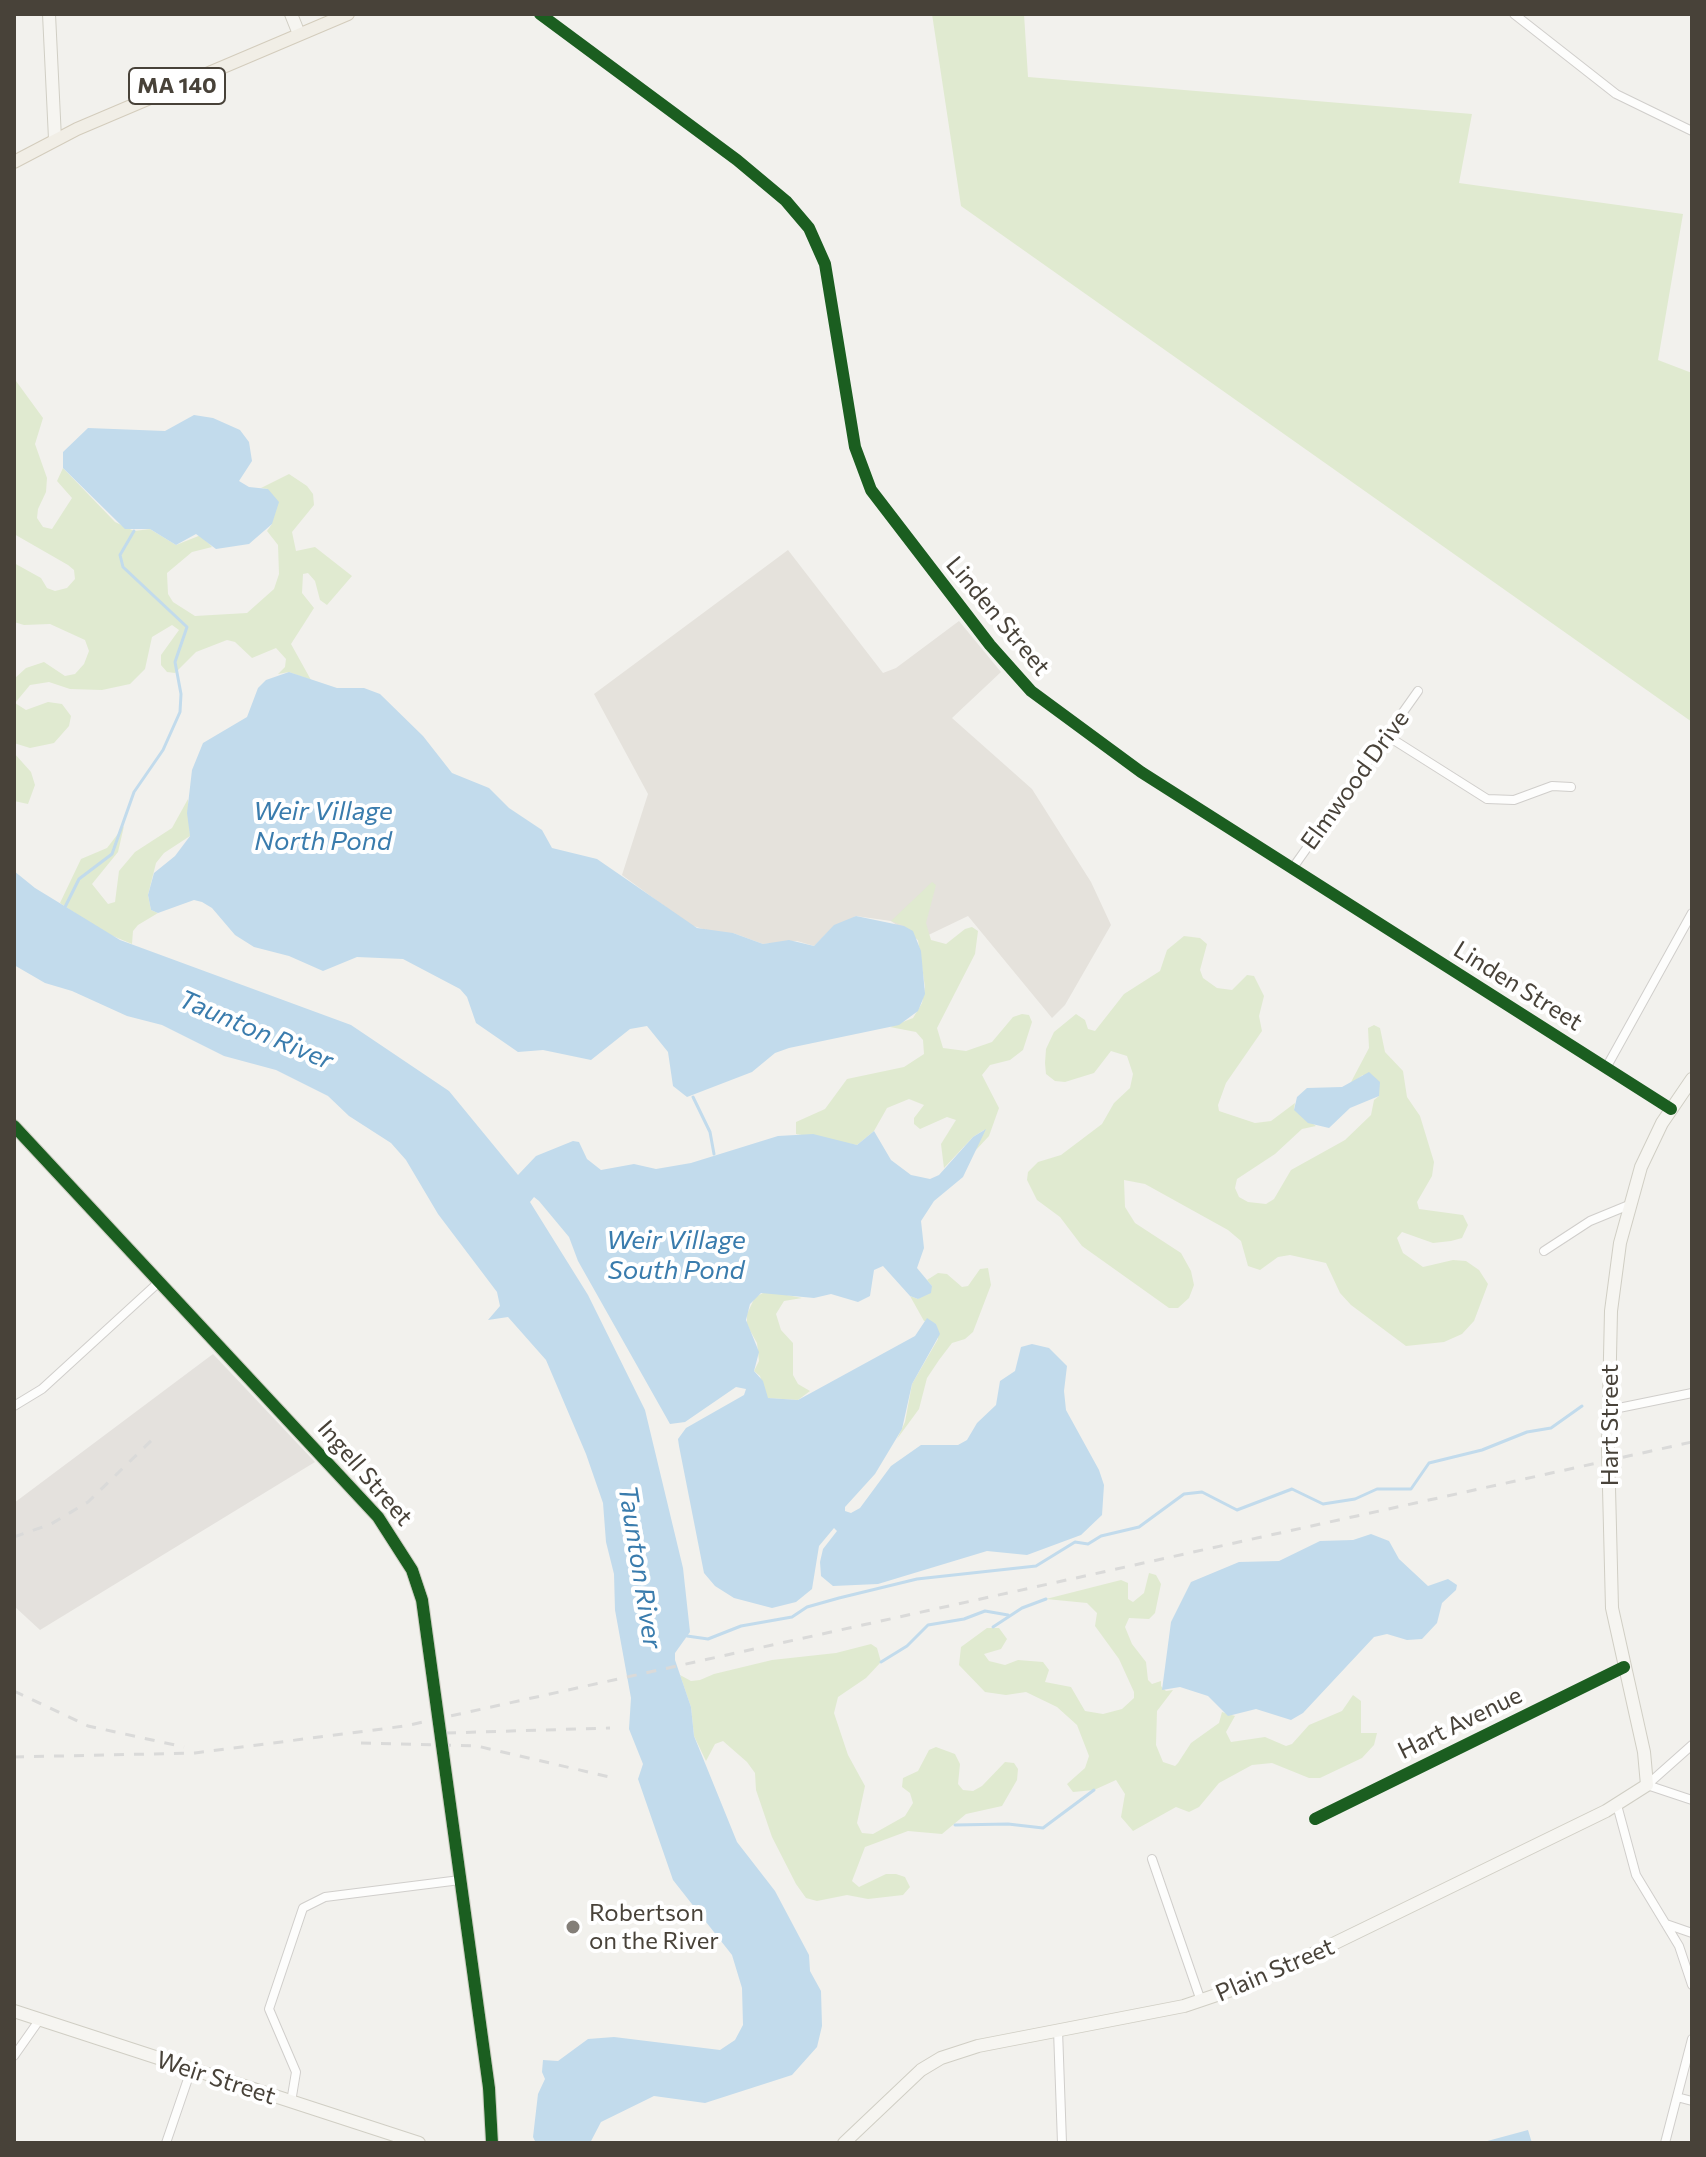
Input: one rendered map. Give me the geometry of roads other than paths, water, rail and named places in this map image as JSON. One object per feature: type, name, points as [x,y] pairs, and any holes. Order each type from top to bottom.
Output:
[{"type":"main road","points":[[49,14],[55,139]]},
{"type":"main road","points":[[291,14],[299,34]]},
{"type":"main road","name":"MA 140","points":[[14,162],[55,139],[348,14]]},
{"type":"main road","name":"Hart Street","points":[[1647,1785],[1644,1752],[1612,1598],[1611,1302],[1629,1205],[1647,1153],[1692,1079]]},
{"type":"main road","name":"Ingell Street","points":[[14,1126],[381,1519],[408,1561],[422,1600],[489,2088],[492,2143]]},
{"type":"main road","name":"Plain Street","points":[[844,2143],[902,2087],[941,2058],[1201,2001],[1279,1972],[1617,1805],[1647,1785]]},
{"type":"main road","name":"Weir Street","points":[[14,2011],[419,2143]]},
{"type":"street","name":"Linden Street","points":[[540,14],[737,160],[786,201],[809,228],[825,264],[851,431],[865,477],[896,527],[1001,660],[1031,691],[1092,738],[1292,869],[1671,1109]]},
{"type":"street","points":[[1514,14],[1616,94],[1692,131]]},
{"type":"street","name":"Elmwood Drive","points":[[1292,869],[1389,737],[1418,691]]},
{"type":"street","points":[[1389,737],[1487,799],[1514,800],[1552,786],[1571,787]]},
{"type":"street","points":[[1606,1068],[1692,913]]},
{"type":"street","points":[[1544,1251],[1590,1221],[1629,1205]]},
{"type":"street","points":[[14,1406],[42,1389],[159,1282]]},
{"type":"street","points":[[1609,1410],[1692,1393]]},
{"type":"street","name":"Hart Avenue","points":[[1315,1819],[1624,1667]]},
{"type":"street","name":"Plain Street","points":[[1647,1785],[1692,1745]]},
{"type":"street","points":[[1647,1785],[1692,1800]]},
{"type":"street","points":[[1617,1805],[1636,1875],[1683,1954],[1692,1985]]},
{"type":"street","points":[[1152,1859],[1201,2001]]},
{"type":"street","points":[[291,2102],[296,2072],[269,2009],[303,1908],[325,1897],[460,1880]]},
{"type":"street","points":[[1666,1924],[1692,1933]]},
{"type":"street","points":[[14,2056],[40,2019]]},
{"type":"street","points":[[1058,2030],[1062,2143]]},
{"type":"street","points":[[1665,2143],[1692,2039]]},
{"type":"street","points":[[166,2143],[191,2070]]},
{"type":"street","points":[[1677,2097],[1692,2101]]},
{"type":"water","points":[[194,415],[213,418],[240,430],[249,442],[252,461],[239,481],[249,487],[268,489],[279,502],[272,524],[249,544],[216,549],[196,534],[176,545],[150,529],[125,529],[63,468],[63,452],[88,428],[165,431]]},
{"type":"water","name":"Weir Village North Pond","points":[[289,672],[337,688],[364,688],[380,694],[423,736],[452,773],[489,788],[509,808],[542,830],[552,848],[597,859],[697,928],[733,933],[763,944],[789,940],[814,946],[834,925],[856,916],[904,926],[913,931],[921,951],[925,994],[918,1011],[899,1025],[775,1053],[752,1072],[687,1097],[673,1086],[668,1052],[647,1026],[630,1029],[591,1060],[543,1050],[518,1052],[476,1023],[467,997],[460,989],[403,959],[357,957],[323,971],[289,956],[254,947],[235,935],[212,908],[202,902],[194,900],[158,913],[151,910],[148,895],[154,873],[175,856],[190,836],[187,813],[192,770],[203,743],[247,717],[258,688],[266,680]]},
{"type":"water","points":[[14,871],[35,888],[120,940],[351,1025],[449,1091],[518,1175],[536,1156],[573,1141],[579,1142],[587,1159],[601,1170],[634,1164],[656,1169],[691,1163],[778,1136],[813,1134],[857,1145],[874,1131],[891,1160],[911,1175],[930,1179],[939,1175],[973,1137],[986,1129],[963,1177],[934,1201],[921,1221],[924,1248],[917,1268],[932,1286],[931,1293],[918,1299],[910,1296],[883,1266],[874,1270],[870,1296],[858,1302],[831,1294],[814,1298],[761,1293],[750,1304],[746,1320],[759,1352],[754,1371],[763,1381],[768,1398],[798,1400],[915,1336],[927,1318],[936,1324],[940,1334],[912,1384],[902,1429],[875,1474],[845,1507],[845,1511],[851,1513],[860,1508],[891,1466],[921,1445],[958,1445],[967,1440],[977,1423],[996,1405],[1000,1381],[1015,1371],[1021,1347],[1032,1344],[1049,1348],[1067,1366],[1064,1391],[1066,1410],[1099,1470],[1104,1485],[1102,1515],[1081,1535],[1027,1555],[987,1551],[878,1584],[833,1586],[821,1576],[823,1549],[837,1531],[834,1528],[819,1546],[812,1589],[796,1602],[772,1608],[734,1598],[715,1586],[704,1573],[678,1439],[686,1428],[744,1395],[746,1389],[736,1387],[685,1422],[670,1424],[578,1261],[569,1237],[539,1201],[534,1197],[530,1202],[588,1295],[645,1410],[683,1568],[690,1632],[675,1653],[675,1660],[691,1707],[694,1736],[737,1842],[775,1891],[809,1955],[810,1971],[821,1991],[822,2026],[817,2047],[792,2075],[705,2103],[654,2096],[601,2122],[590,2143],[536,2143],[533,2137],[538,2094],[545,2079],[543,2060],[558,2061],[588,2039],[614,2037],[720,2050],[735,2040],[743,2025],[742,1988],[732,1955],[673,1880],[638,1779],[643,1764],[629,1729],[631,1698],[615,1610],[614,1574],[606,1542],[603,1503],[586,1454],[546,1360],[508,1317],[488,1320],[500,1306],[497,1292],[438,1214],[406,1160],[391,1143],[349,1116],[328,1096],[276,1070],[224,1056],[162,1025],[127,1016],[72,991],[45,983],[14,965]]},
{"type":"water","points":[[1369,1072],[1380,1082],[1379,1096],[1350,1108],[1329,1128],[1308,1123],[1294,1110],[1297,1097],[1307,1088],[1342,1087]]},
{"type":"water","points":[[1371,1534],[1389,1541],[1399,1559],[1428,1586],[1448,1579],[1457,1585],[1456,1590],[1442,1603],[1437,1623],[1422,1639],[1407,1640],[1387,1634],[1374,1637],[1303,1713],[1291,1720],[1256,1709],[1228,1716],[1208,1696],[1180,1687],[1162,1690],[1171,1622],[1191,1582],[1239,1562],[1279,1561],[1320,1541],[1353,1540]]},
{"type":"water","points":[[1528,2130],[1532,2143],[1480,2143]]},
{"type":"waterway","points":[[64,909],[79,879],[112,854],[134,792],[163,750],[180,712],[181,694],[175,662],[187,627],[123,567],[120,555],[134,531]]},
{"type":"waterway","points":[[693,1097],[710,1132],[714,1154]]},
{"type":"waterway","points":[[687,1636],[708,1639],[741,1626],[792,1617],[807,1607],[917,1579],[1036,1566],[1075,1542],[1088,1544],[1101,1536],[1139,1527],[1184,1494],[1202,1492],[1237,1510],[1292,1489],[1323,1504],[1355,1499],[1377,1489],[1411,1489],[1429,1463],[1482,1450],[1527,1432],[1551,1428],[1582,1406]]},
{"type":"waterway","points":[[993,1627],[1022,1608],[1046,1599]]},
{"type":"waterway","points":[[881,1662],[907,1646],[928,1625],[964,1619],[985,1611],[1008,1615]]},
{"type":"waterway","points":[[955,1825],[1008,1824],[1043,1828],[1094,1790]]},
{"type":"railway","points":[[14,1537],[51,1524],[88,1502],[156,1436]]},
{"type":"railway","points":[[14,1757],[195,1753],[405,1726],[1692,1442]]},
{"type":"railway","points":[[14,1691],[88,1726],[184,1747]]},
{"type":"railway","points":[[446,1733],[610,1728]]},
{"type":"railway","points":[[361,1743],[477,1746],[614,1778]]},
{"type":"place","name":"Robertson on the River","points":[[573,1927]]},
{"type":"water label","name":"Taunton River","points":[[256,1030]]},
{"type":"water label","name":"Weir Village South Pond","points":[[676,1255]]},
{"type":"water label","name":"Taunton River","points":[[640,1567]]}]
